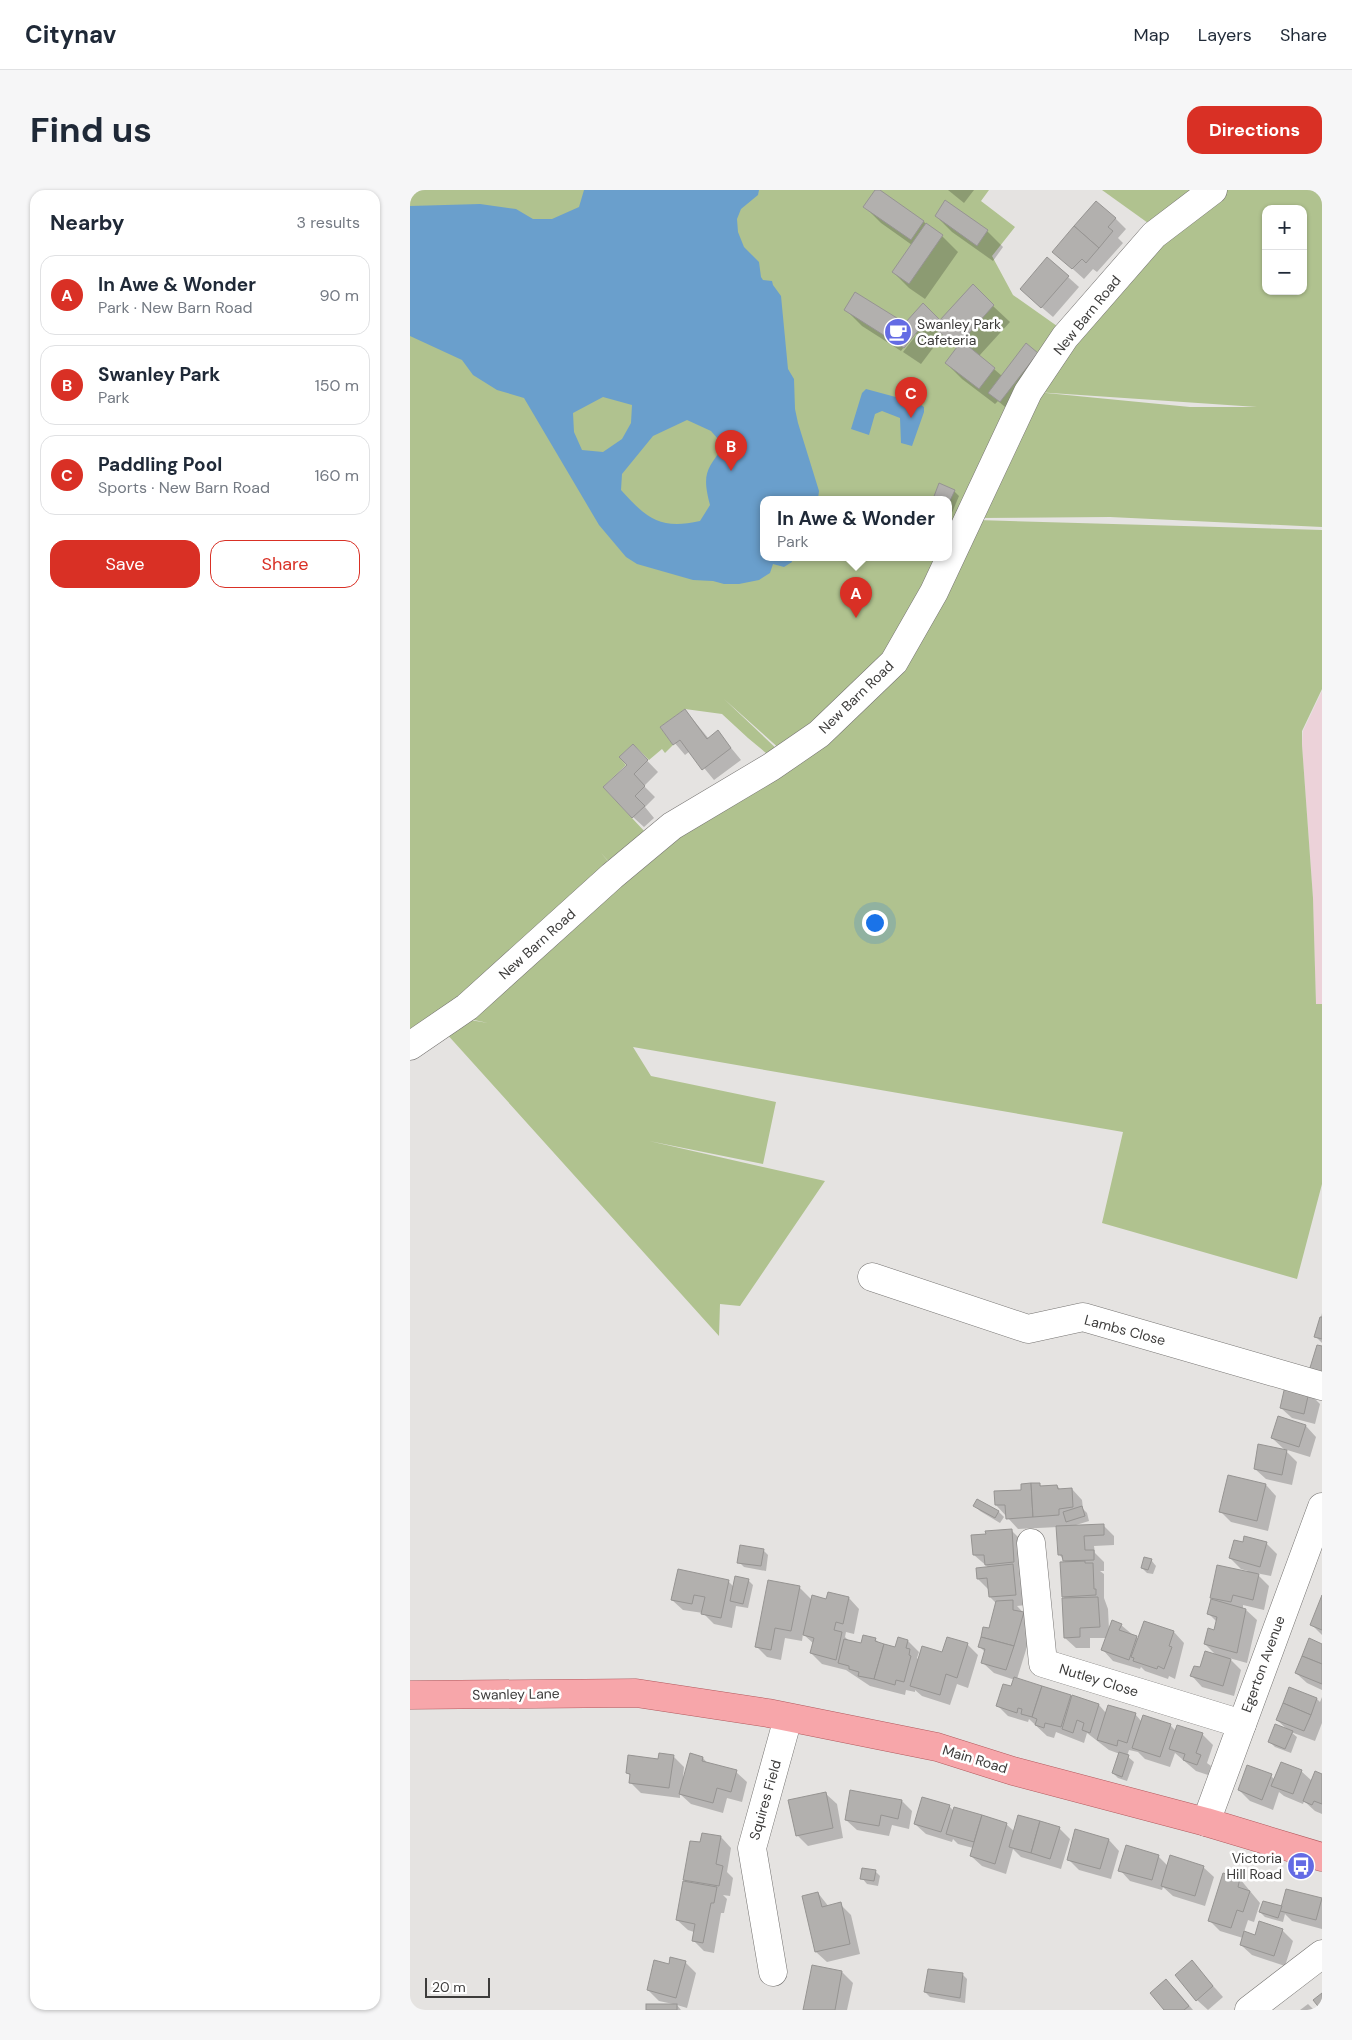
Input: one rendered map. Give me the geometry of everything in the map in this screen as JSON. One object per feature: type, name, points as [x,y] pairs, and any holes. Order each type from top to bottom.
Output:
[{"type":"main road","name":"Swanley Lane","points":[[410,1695],[622,1692]]},
{"type":"main road","name":"Main Road","points":[[622,1692],[788,1718],[937,1747],[1013,1770],[1206,1822],[1322,1857]]},
{"type":"street","name":"New Barn Road","points":[[952,554],[1028,392],[1065,337],[1154,235],[1214,190]]},
{"type":"street","name":"New Barn Road","points":[[410,1046],[467,1007],[612,876],[672,826],[770,767],[819,734],[894,662],[934,592],[949,561]]},
{"type":"street","name":"Lambs Close","points":[[872,1277],[1028,1328],[1083,1316],[1322,1386]]},
{"type":"street","name":"Egerton Avenue","points":[[1206,1822],[1320,1519]]},
{"type":"street","name":"Nutley Close","points":[[1031,1543],[1043,1663],[1242,1724]]},
{"type":"street","name":"Squires Field","points":[[773,1972],[752,1848],[788,1718]]},
{"type":"street","points":[[1249,2010],[1322,1954]]},
{"type":"shaded area","points":[[1322,691],[1322,1008],[1316,1008],[1313,898],[1302,745],[1303,731]]},
{"type":"green space","points":[[410,190],[989,190],[981,201],[1015,227],[992,256],[1013,295],[1057,326],[952,534],[952,496],[760,496],[760,561],[940,561],[884,661],[782,751],[724,699],[780,752],[772,758],[722,714],[685,709],[660,727],[673,745],[665,753],[662,749],[649,760],[633,744],[619,757],[626,765],[603,787],[646,833],[611,864],[601,853],[613,867],[410,1039]]},
{"type":"green space","points":[[1102,190],[1199,190],[1148,223]]},
{"type":"green space","points":[[1225,190],[1322,190],[1322,527],[1110,517],[978,518],[1035,393],[1144,256]],"holes":[[[1036,392],[1257,407],[1190,407]]]},
{"type":"green space","points":[[977,520],[1322,530],[1322,689],[1302,731],[1302,745],[1313,898],[1316,1004],[1322,1004],[1322,1184],[1297,1279],[1102,1223],[1123,1132],[633,1047],[651,1076],[776,1102],[763,1164],[649,1141],[825,1181],[740,1306],[720,1304],[719,1336],[445,1032],[464,1019],[488,1023],[465,1018],[643,858],[822,740],[948,561],[952,561],[952,555]]},
{"type":"water","points":[[584,190],[759,190],[758,195],[741,209],[737,219],[738,232],[744,247],[759,262],[763,280],[772,281],[781,296],[788,369],[794,379],[795,409],[819,491],[818,496],[760,496],[760,561],[792,562],[784,567],[773,564],[770,573],[759,580],[739,584],[693,580],[637,564],[626,557],[599,525],[524,398],[497,390],[473,375],[462,360],[410,336],[410,206],[480,204],[516,209],[533,219],[552,219],[579,207]],"holes":[[[603,397],[632,405],[631,423],[622,439],[603,452],[582,450],[574,432],[573,413]],[[687,420],[711,431],[724,446],[707,473],[706,486],[710,505],[700,521],[675,524],[656,520],[647,515],[621,490],[622,474],[653,436]]]},
{"type":"water","points":[[866,389],[918,403],[924,407],[912,446],[901,443],[900,418],[882,411],[875,414],[869,435],[851,429],[862,393]]},
{"type":"building","points":[[875,190],[880,190],[924,221],[911,240],[863,207]]},
{"type":"building","points":[[945,200],[988,230],[977,246],[935,216]]},
{"type":"building","points":[[1096,201],[1116,218],[1108,227],[1113,231],[1099,248],[1074,226]]},
{"type":"building","points":[[926,223],[943,235],[909,284],[892,272]]},
{"type":"building","points":[[1074,226],[1099,248],[1086,263],[1082,259],[1072,269],[1052,252]]},
{"type":"building","points":[[1047,257],[1069,276],[1041,308],[1020,289]]},
{"type":"building","points":[[973,284],[994,305],[962,341],[995,368],[979,389],[945,363],[957,347],[926,321],[904,348],[844,310],[855,292],[905,323],[923,303],[940,320]]},
{"type":"building","points":[[1026,343],[1038,353],[1000,402],[988,393]]},
{"type":"building","points":[[939,483],[955,490],[952,496],[934,496]]},
{"type":"building","points":[[685,709],[707,739],[718,730],[731,748],[702,770],[680,740],[673,745],[660,727]]},
{"type":"building","points":[[633,744],[648,760],[634,774],[645,786],[635,796],[645,806],[632,818],[603,787],[627,765],[619,757]]},
{"type":"building","points":[[1320,1317],[1322,1317],[1322,1339],[1314,1337]]},
{"type":"building","points":[[1317,1345],[1322,1346],[1322,1375],[1309,1371]]},
{"type":"building","points":[[1285,1386],[1309,1392],[1304,1414],[1280,1408]]},
{"type":"building","points":[[1278,1416],[1306,1425],[1299,1447],[1271,1438]]},
{"type":"building","points":[[1258,1444],[1287,1450],[1282,1475],[1254,1469]]},
{"type":"building","points":[[1228,1475],[1266,1484],[1257,1521],[1219,1512]]},
{"type":"building","points":[[1031,1483],[1033,1517],[1006,1519],[1005,1505],[995,1505],[994,1491],[1021,1490],[1021,1484]]},
{"type":"building","points":[[1031,1483],[1040,1483],[1040,1486],[1057,1485],[1058,1489],[1072,1488],[1073,1507],[1059,1509],[1059,1515],[1033,1517]]},
{"type":"building","points":[[977,1499],[999,1511],[995,1518],[973,1506]]},
{"type":"building","points":[[1082,1506],[1085,1516],[1066,1522],[1063,1512]]},
{"type":"building","points":[[1104,1524],[1104,1535],[1084,1536],[1085,1550],[1094,1550],[1094,1560],[1063,1561],[1062,1555],[1058,1555],[1056,1526]]},
{"type":"building","points":[[1012,1529],[1014,1562],[985,1565],[984,1555],[973,1555],[971,1535],[986,1534],[985,1531]]},
{"type":"building","points":[[1244,1536],[1267,1542],[1260,1567],[1229,1558],[1234,1540],[1243,1542]]},
{"type":"building","points":[[740,1545],[764,1549],[761,1566],[737,1563]]},
{"type":"building","points":[[1144,1557],[1152,1559],[1148,1570],[1141,1568]]},
{"type":"building","points":[[1085,1561],[1085,1563],[1093,1563],[1096,1595],[1062,1597],[1060,1562]]},
{"type":"building","points":[[1013,1564],[1016,1595],[989,1597],[987,1578],[977,1579],[976,1568]]},
{"type":"building","points":[[1217,1565],[1259,1574],[1253,1600],[1233,1595],[1231,1602],[1210,1598]]},
{"type":"building","points":[[678,1569],[729,1580],[721,1618],[701,1614],[705,1597],[694,1595],[692,1604],[671,1600]]},
{"type":"building","points":[[735,1576],[749,1579],[743,1604],[730,1601]]},
{"type":"building","points":[[768,1580],[800,1586],[791,1631],[775,1628],[771,1650],[755,1647]]},
{"type":"building","points":[[828,1592],[849,1597],[843,1624],[836,1622],[834,1630],[842,1632],[836,1660],[810,1653],[814,1638],[803,1635],[812,1595],[826,1599]]},
{"type":"building","points":[[1322,1595],[1322,1630],[1310,1625]]},
{"type":"building","points":[[1098,1597],[1100,1627],[1080,1628],[1080,1637],[1064,1638],[1062,1598]]},
{"type":"building","points":[[1211,1599],[1246,1609],[1237,1653],[1204,1644],[1208,1628],[1214,1630],[1217,1617],[1207,1614]]},
{"type":"building","points":[[1013,1600],[1013,1610],[1024,1612],[1014,1646],[981,1637],[983,1627],[989,1628],[996,1601]]},
{"type":"building","points":[[1112,1620],[1122,1624],[1119,1630],[1137,1636],[1129,1660],[1101,1650]]},
{"type":"building","points":[[1144,1621],[1174,1631],[1169,1646],[1172,1647],[1164,1669],[1158,1666],[1157,1669],[1133,1661],[1134,1658],[1131,1657]]},
{"type":"building","points":[[863,1635],[876,1638],[875,1641],[884,1644],[874,1679],[858,1676],[859,1672],[849,1669],[849,1666],[838,1663],[844,1639],[861,1643]]},
{"type":"building","points":[[898,1637],[908,1640],[906,1648],[910,1649],[909,1655],[911,1656],[904,1682],[896,1680],[895,1685],[874,1679],[884,1644],[895,1647]]},
{"type":"building","points":[[947,1637],[968,1643],[957,1678],[946,1674],[940,1695],[910,1686],[922,1646],[942,1652]]},
{"type":"building","points":[[981,1637],[1014,1646],[1006,1670],[981,1663],[985,1649],[978,1647]]},
{"type":"building","points":[[1309,1638],[1322,1644],[1322,1664],[1302,1656]]},
{"type":"building","points":[[1205,1651],[1231,1659],[1223,1686],[1190,1676],[1194,1666],[1200,1667]]},
{"type":"building","points":[[1302,1656],[1322,1664],[1322,1684],[1295,1673]]},
{"type":"building","points":[[1014,1677],[1042,1686],[1032,1717],[1021,1714],[1022,1709],[1018,1708],[1017,1713],[996,1706],[1003,1684],[1011,1686]]},
{"type":"building","points":[[1042,1686],[1071,1695],[1061,1727],[1045,1723],[1044,1728],[1035,1725],[1037,1719],[1032,1717]]},
{"type":"building","points":[[1289,1687],[1317,1698],[1311,1715],[1283,1703]]},
{"type":"building","points":[[1072,1695],[1099,1704],[1090,1733],[1082,1730],[1084,1723],[1077,1720],[1073,1733],[1062,1729]]},
{"type":"building","points":[[1283,1703],[1311,1715],[1304,1731],[1276,1720]]},
{"type":"building","points":[[1108,1705],[1136,1713],[1127,1743],[1118,1740],[1117,1746],[1097,1740]]},
{"type":"building","points":[[1143,1715],[1171,1724],[1160,1757],[1132,1748]]},
{"type":"building","points":[[1275,1724],[1293,1731],[1285,1749],[1268,1742]]},
{"type":"building","points":[[1177,1725],[1203,1733],[1196,1753],[1201,1755],[1197,1765],[1183,1760],[1185,1754],[1169,1749]]},
{"type":"building","points":[[1119,1752],[1129,1755],[1122,1777],[1112,1773]]},
{"type":"building","points":[[659,1753],[674,1755],[669,1788],[629,1783],[630,1774],[626,1773],[628,1755],[658,1759]]},
{"type":"building","points":[[690,1753],[703,1757],[702,1761],[737,1770],[731,1792],[717,1788],[713,1803],[679,1794]]},
{"type":"building","points":[[1281,1762],[1302,1770],[1293,1794],[1271,1786]]},
{"type":"building","points":[[1247,1765],[1272,1774],[1262,1800],[1238,1790]]},
{"type":"building","points":[[1315,1771],[1322,1774],[1322,1804],[1314,1801],[1312,1805],[1303,1801]]},
{"type":"building","points":[[850,1790],[902,1800],[898,1819],[881,1815],[879,1826],[845,1820]]},
{"type":"building","points":[[826,1792],[833,1828],[796,1836],[788,1800]]},
{"type":"building","points":[[922,1797],[950,1805],[941,1832],[914,1824]]},
{"type":"building","points":[[954,1807],[982,1815],[974,1842],[946,1834]]},
{"type":"building","points":[[982,1815],[1007,1823],[995,1864],[970,1856]]},
{"type":"building","points":[[1018,1815],[1040,1821],[1031,1853],[1009,1847]]},
{"type":"building","points":[[1040,1821],[1060,1827],[1050,1859],[1031,1853]]},
{"type":"building","points":[[1075,1829],[1109,1839],[1100,1869],[1067,1860]]},
{"type":"building","points":[[702,1833],[721,1836],[716,1864],[723,1866],[719,1886],[683,1880],[690,1841],[700,1842]]},
{"type":"building","points":[[1126,1845],[1159,1855],[1152,1880],[1118,1871]]},
{"type":"building","points":[[1170,1855],[1204,1866],[1195,1896],[1161,1886]]},
{"type":"building","points":[[862,1868],[876,1870],[874,1881],[860,1879]]},
{"type":"building","points":[[1223,1873],[1240,1878],[1238,1887],[1250,1891],[1243,1912],[1237,1910],[1231,1928],[1208,1921]]},
{"type":"building","points":[[683,1881],[717,1887],[714,1903],[711,1903],[703,1943],[692,1941],[695,1924],[676,1920]]},
{"type":"building","points":[[1286,1889],[1322,1898],[1316,1920],[1280,1911]]},
{"type":"building","points":[[818,1892],[822,1907],[841,1902],[850,1944],[815,1952],[802,1896]]},
{"type":"building","points":[[1263,1901],[1282,1906],[1278,1918],[1259,1912]]},
{"type":"building","points":[[1259,1921],[1283,1929],[1274,1956],[1240,1945],[1244,1931],[1255,1935]]},
{"type":"building","points":[[670,1957],[686,1961],[676,1998],[647,1990],[654,1960],[669,1964]]},
{"type":"building","points":[[1192,1960],[1213,1986],[1196,2001],[1175,1975]]},
{"type":"building","points":[[812,1965],[842,1971],[835,2010],[803,2010]]},
{"type":"building","points":[[928,1969],[963,1973],[960,1998],[924,1992]]},
{"type":"building","points":[[1166,1979],[1189,2006],[1184,2010],[1164,2010],[1150,1993]]},
{"type":"building","points":[[1322,1993],[1322,2010],[1321,2010],[1313,2000]]},
{"type":"building","points":[[646,2004],[677,2004],[677,2010],[646,2010]]},
{"type":"place","name":"Swanley Park Cafeteria","points":[[898,332]]},
{"type":"place","name":"Paddling Pool","points":[[911,418]]},
{"type":"place","name":"Swanley Park","points":[[731,471]]},
{"type":"place","name":"In Awe & Wonder","points":[[856,618]]},
{"type":"place","name":"Victoria Hill Road","points":[[1301,1866]]}]
